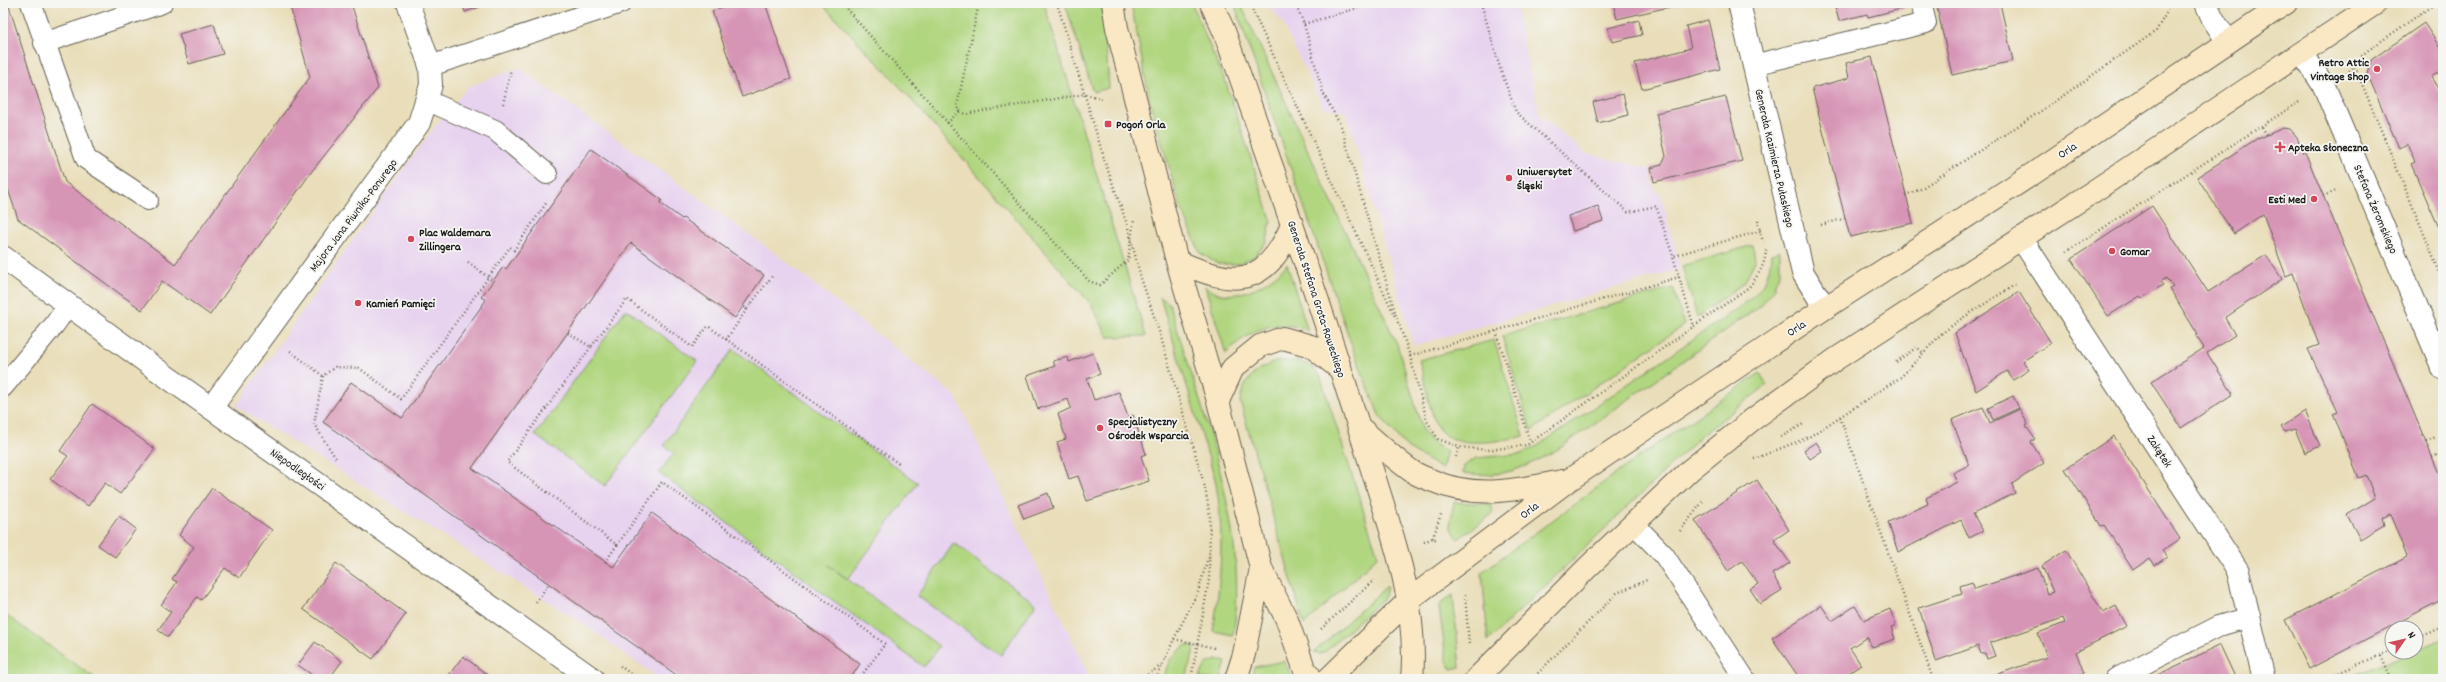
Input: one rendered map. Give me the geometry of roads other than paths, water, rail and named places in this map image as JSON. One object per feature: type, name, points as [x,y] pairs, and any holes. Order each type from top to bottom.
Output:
[{"type":"street","name":"Majora Jana Piwnika-Ponurego","points":[[211,408],[404,147],[419,123],[428,101],[431,85],[430,66],[408,3]]},
{"type":"street","points":[[1113,3],[1117,28],[1177,261],[1218,401],[1261,568],[1288,620],[1304,668],[1312,679]]},
{"type":"street","name":"Generała Stefana Grota-Roweckiego","points":[[1211,3],[1224,31],[1292,225],[1359,427],[1410,599],[1414,659],[1412,679]]},
{"type":"street","name":"Generała Kazimierza Pułaskiego","points":[[1739,3],[1802,273],[1825,308]]},
{"type":"street","points":[[2206,3],[2212,19],[2228,42]]},
{"type":"street","name":"Orla","points":[[1328,679],[1410,599],[1569,480],[1825,308],[2034,173],[2286,3]]},
{"type":"street","points":[[1476,679],[1690,470],[1752,420],[1836,359],[2376,3]]},
{"type":"street","name":"Stefana Żeromskiego","points":[[2302,53],[2324,86],[2443,369]]},
{"type":"street","points":[[1177,261],[1218,277],[1237,279],[1255,274],[1268,266],[1277,254],[1292,225]]},
{"type":"street","name":"Zakątek","points":[[2021,238],[2238,571],[2264,679]]},
{"type":"street","name":"Niepodległości","points":[[3,257],[211,408],[594,679]]},
{"type":"street","points":[[1218,401],[1234,368],[1260,346],[1283,338],[1311,346],[1341,370]]},
{"type":"street","points":[[1359,427],[1414,474],[1449,488],[1473,492],[1520,490],[1569,480]]},
{"type":"street","points":[[1236,679],[1244,654],[1261,568]]},
{"type":"lane","points":[[31,3],[86,159],[148,200]]},
{"type":"lane","points":[[44,43],[162,3]]},
{"type":"lane","points":[[430,66],[513,40],[621,3]]},
{"type":"lane","points":[[1754,65],[1926,24],[1921,3]]},
{"type":"lane","points":[[428,101],[495,130],[547,174]]},
{"type":"lane","points":[[3,387],[55,324],[69,304]]},
{"type":"lane","points":[[1634,524],[1664,555],[1745,679]]},
{"type":"lane","points":[[2115,679],[2219,626],[2250,618]]},
{"type":"place","name":"Retro Attic Vintage Shop","points":[[2377,69]]},
{"type":"place","name":"Pogoń Orla","points":[[1108,124]]},
{"type":"place","name":"Apteka Słoneczna","points":[[2280,147]]},
{"type":"place","name":"Uniwersytet Śląski","points":[[1509,178]]},
{"type":"place","name":"Esti Med","points":[[2314,199]]},
{"type":"place","name":"Plac Waldemara Zillingera","points":[[411,239]]},
{"type":"place","name":"Gomar","points":[[2112,251]]},
{"type":"place","name":"Kamień Pamięci","points":[[358,303]]},
{"type":"place","name":"Specjalistyczny Ośrodek Wsparcia","points":[[1100,428]]}]
